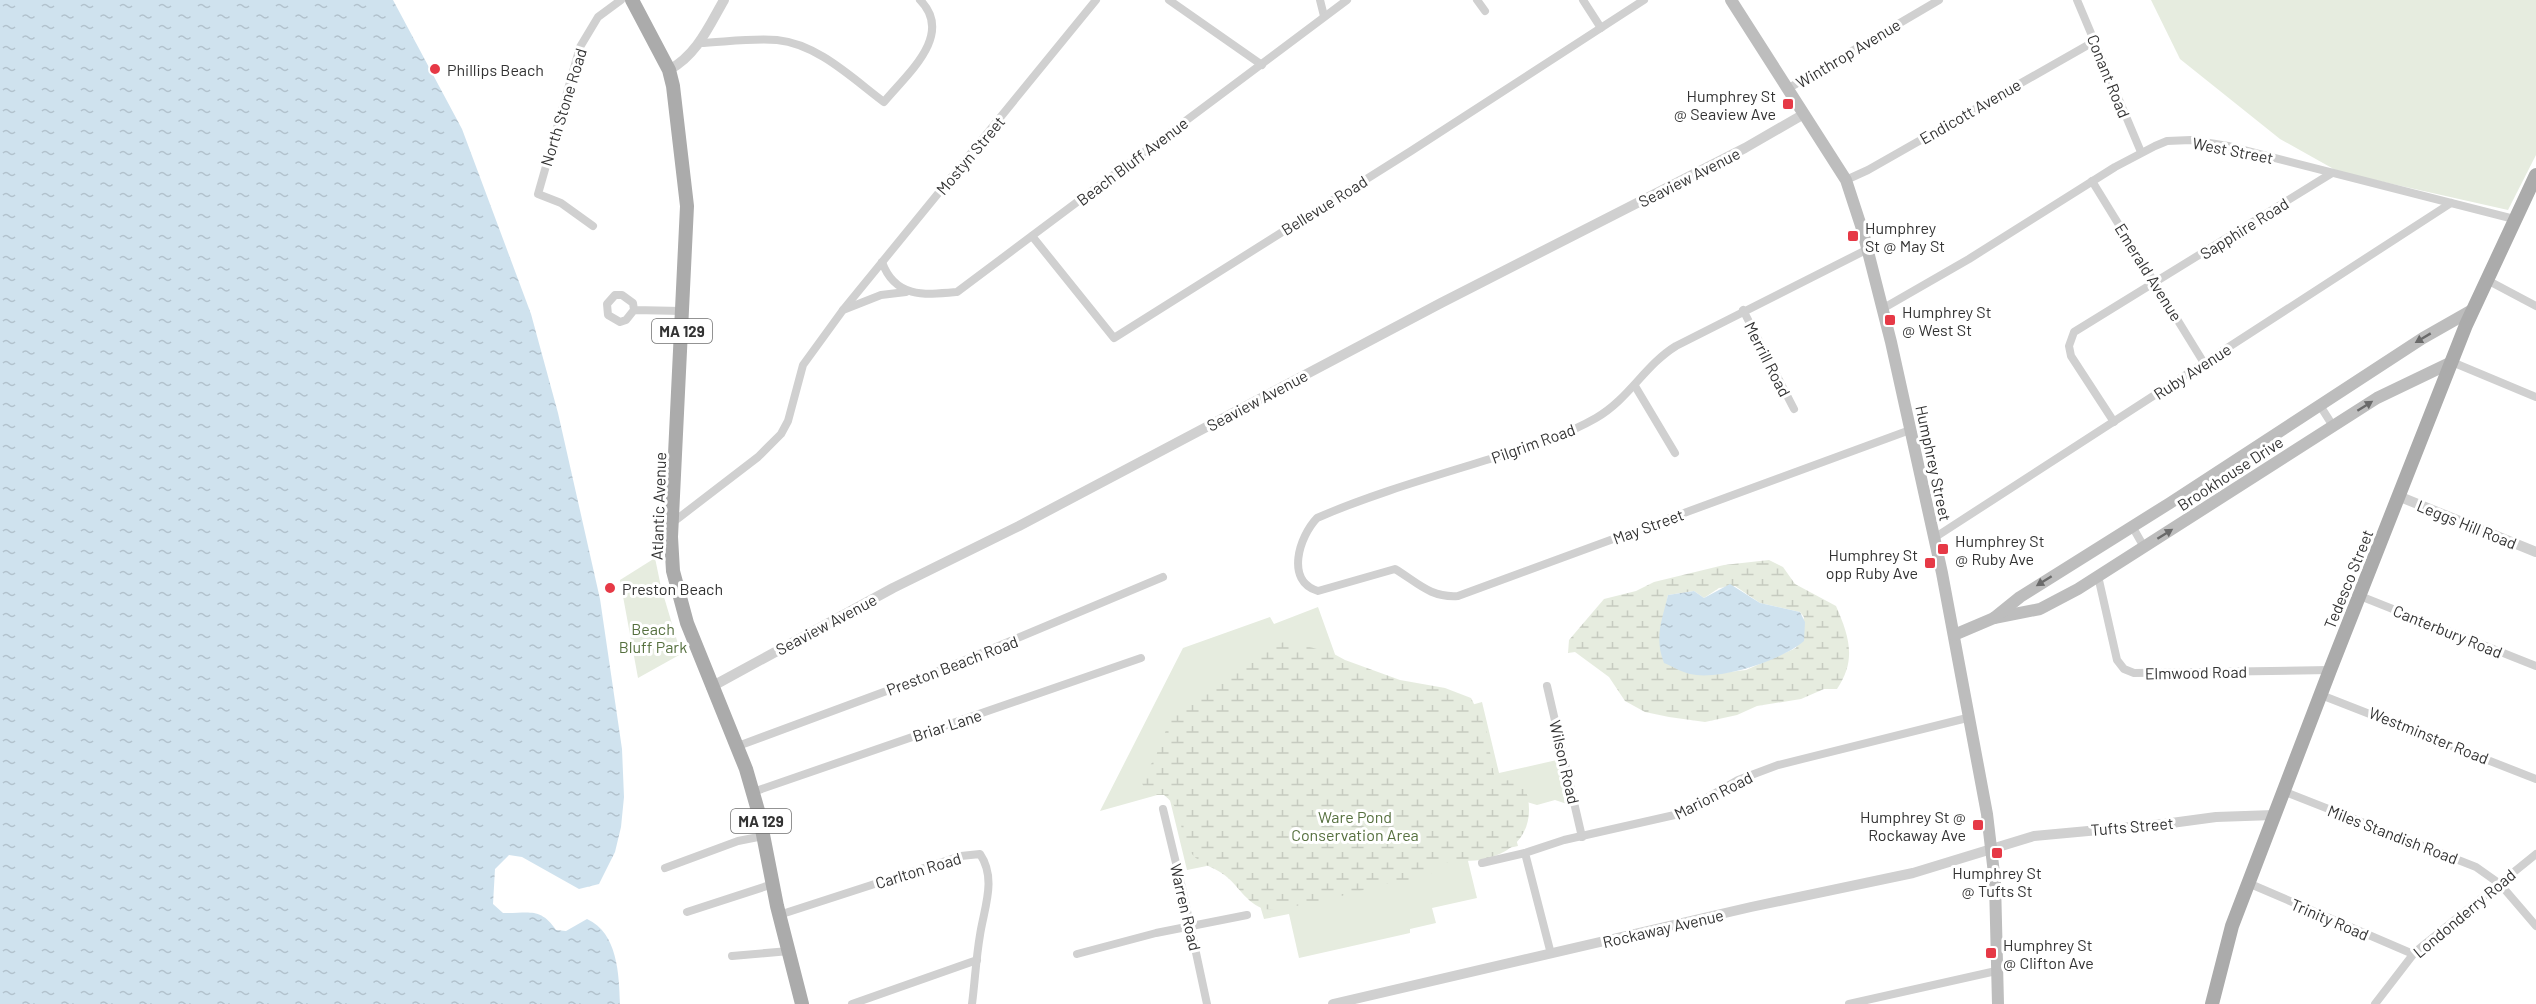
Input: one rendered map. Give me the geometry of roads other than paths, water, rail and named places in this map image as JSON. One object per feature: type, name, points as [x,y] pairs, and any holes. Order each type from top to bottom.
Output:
[{"type":"main road","name":"Atlantic Avenue","points":[[632,0],[669,70],[676,105],[686,196],[672,561],[676,583],[711,687],[738,746],[753,792],[779,915],[802,1004]]},
{"type":"main road","name":"Humphrey Street","points":[[1731,0],[1846,180],[1868,249],[1954,635],[1992,851],[1998,1004]]},
{"type":"main road","name":"Tedesco Street","points":[[2212,1004],[2225,951],[2248,883],[2398,496],[2451,362],[2514,219],[2536,175]]},
{"type":"main road","name":"Brookhouse Drive","points":[[1994,618],[2020,597],[2319,404],[2474,309]]},
{"type":"main road","name":"Brookhouse Drive","points":[[1954,635],[1994,618],[2040,609],[2098,576],[2333,426],[2417,377],[2451,362]]},
{"type":"street","name":"North Stone Road","points":[[593,226],[561,203],[538,194],[580,47],[598,17],[621,0]]},
{"type":"street","points":[[669,70],[678,65],[699,43],[724,0]]},
{"type":"street","points":[[699,43],[777,40],[795,44],[812,51],[842,70],[884,102],[928,48],[934,30],[930,14],[920,0]]},
{"type":"street","name":"Mostyn Street","points":[[843,310],[1096,0]]},
{"type":"street","points":[[1169,0],[1262,65]]},
{"type":"street","points":[[1320,0],[1324,16]]},
{"type":"street","name":"Beach Bluff Avenue","points":[[843,310],[881,295],[907,292],[957,292],[1347,0]]},
{"type":"street","points":[[1477,0],[1485,11]]},
{"type":"street","points":[[1583,0],[1601,28]]},
{"type":"street","name":"Bellevue Road","points":[[1032,236],[1114,338],[1644,0]]},
{"type":"street","name":"Winthrop Avenue","points":[[1789,88],[1939,0]]},
{"type":"street","name":"Conant Road","points":[[2077,0],[2141,152]]},
{"type":"street","name":"Endicott Avenue","points":[[1846,180],[1868,171],[2095,41]]},
{"type":"street","name":"Seaview Avenue","points":[[711,687],[893,588],[1019,526],[1441,303],[1753,144],[1804,114]]},
{"type":"street","name":"West Street","points":[[1882,309],[1969,259],[2141,152],[2166,141],[2191,140],[2228,146],[2514,219]]},
{"type":"street","name":"Sapphire Road","points":[[2114,422],[2071,356],[2070,340],[2074,332],[2332,173]]},
{"type":"street","name":"Emerald Avenue","points":[[2092,182],[2204,363]]},
{"type":"street","name":"Ruby Avenue","points":[[1934,538],[2451,203]]},
{"type":"street","name":"Pilgrim Road","points":[[1390,569],[1318,591],[1309,588],[1300,575],[1299,562],[1303,539],[1317,518],[1330,512],[1521,450],[1594,419],[1635,386],[1659,356],[1743,310],[1868,249]]},
{"type":"street","points":[[882,262],[894,286],[907,292]]},
{"type":"street","points":[[2487,280],[2536,306]]},
{"type":"street","points":[[634,310],[682,311]]},
{"type":"street","points":[[672,523],[734,476],[781,434],[790,413],[803,365],[843,310]]},
{"type":"street","name":"Merrill Road","points":[[1743,310],[1794,409]]},
{"type":"street","points":[[2451,362],[2536,398]]},
{"type":"street","points":[[1635,386],[1675,453]]},
{"type":"street","points":[[2319,404],[2333,426]]},
{"type":"street","name":"May Street","points":[[1390,569],[1398,570],[1429,592],[1444,597],[1458,596],[1910,430]]},
{"type":"street","name":"Leggs Hill Road","points":[[2398,496],[2536,552]]},
{"type":"street","points":[[2132,526],[2144,547]]},
{"type":"street","name":"Elmwood Road","points":[[2098,576],[2117,660],[2124,669],[2134,674],[2330,670]]},
{"type":"street","name":"Preston Beach Road","points":[[738,746],[927,676],[1163,577]]},
{"type":"street","name":"Canterbury Road","points":[[2360,596],[2536,666]]},
{"type":"street","name":"Briar Lane","points":[[753,792],[1141,658]]},
{"type":"street","name":"Wilson Road","points":[[1547,686],[1582,837]]},
{"type":"street","name":"Westminster Road","points":[[2321,695],[2536,778]]},
{"type":"street","name":"Marion Road","points":[[1482,863],[1679,814],[1738,780],[1779,765],[1967,718]]},
{"type":"street","name":"Miles Standish Road","points":[[2283,791],[2461,860],[2499,884],[2536,926]]},
{"type":"street","name":"Warren Road","points":[[1163,810],[1207,1004]]},
{"type":"street","name":"Tufts Street","points":[[1992,851],[2034,836],[2216,817],[2274,815]]},
{"type":"street","points":[[665,868],[738,842],[764,836]]},
{"type":"street","name":"Rockaway Avenue","points":[[1334,1004],[1914,873],[1992,851]]},
{"type":"street","points":[[1525,853],[1551,954]]},
{"type":"street","name":"Carlton Road","points":[[779,915],[961,856],[980,854],[987,865],[989,896],[977,960],[972,1004]]},
{"type":"street","name":"Londonderry Road","points":[[2375,1004],[2414,954],[2536,854]]},
{"type":"street","name":"Trinity Road","points":[[2248,883],[2414,954]]},
{"type":"street","points":[[687,912],[773,884]]},
{"type":"street","points":[[1077,954],[1190,926],[1246,915]]},
{"type":"street","points":[[732,956],[789,951]]},
{"type":"street","points":[[852,1004],[977,960]]},
{"type":"street","points":[[1849,1004],[1996,971]]},
{"type":"water","points":[[0,0],[393,0],[462,129],[531,314],[558,413],[600,599],[622,749],[624,797],[621,827],[615,852],[599,884],[579,889],[522,857],[509,855],[495,869],[493,904],[503,913],[539,914],[556,930],[566,931],[587,919],[597,925],[611,944],[615,956],[620,1004],[0,1004]]},
{"type":"water","points":[[1730,584],[1760,603],[1800,612],[1805,622],[1804,641],[1766,662],[1733,672],[1690,674],[1664,663],[1659,637],[1668,595],[1694,591],[1704,598]]},
{"type":"place","name":"Phillips Beach","points":[[435,69]]},
{"type":"place","name":"Humphrey St @ Seaview Ave","points":[[1788,104]]},
{"type":"place","name":"Humphrey St @ May St","points":[[1853,236]]},
{"type":"place","name":"Humphrey St @ West St","points":[[1890,320]]},
{"type":"place","name":"Humphrey St @ Ruby Ave","points":[[1943,549]]},
{"type":"place","name":"Humphrey St opp Ruby Ave","points":[[1930,563]]},
{"type":"place","name":"Preston Beach","points":[[610,588]]},
{"type":"place","name":"Humphrey St @ Rockaway Ave","points":[[1978,825]]},
{"type":"place","name":"Humphrey St @ Tufts St","points":[[1997,853]]},
{"type":"place","name":"Humphrey St @ Clifton Ave","points":[[1991,953]]},
{"type":"park label","name":"Beach Bluff Park","points":[[653,637]]},
{"type":"park label","name":"Ware Pond Conservation Area","points":[[1355,825]]}]
